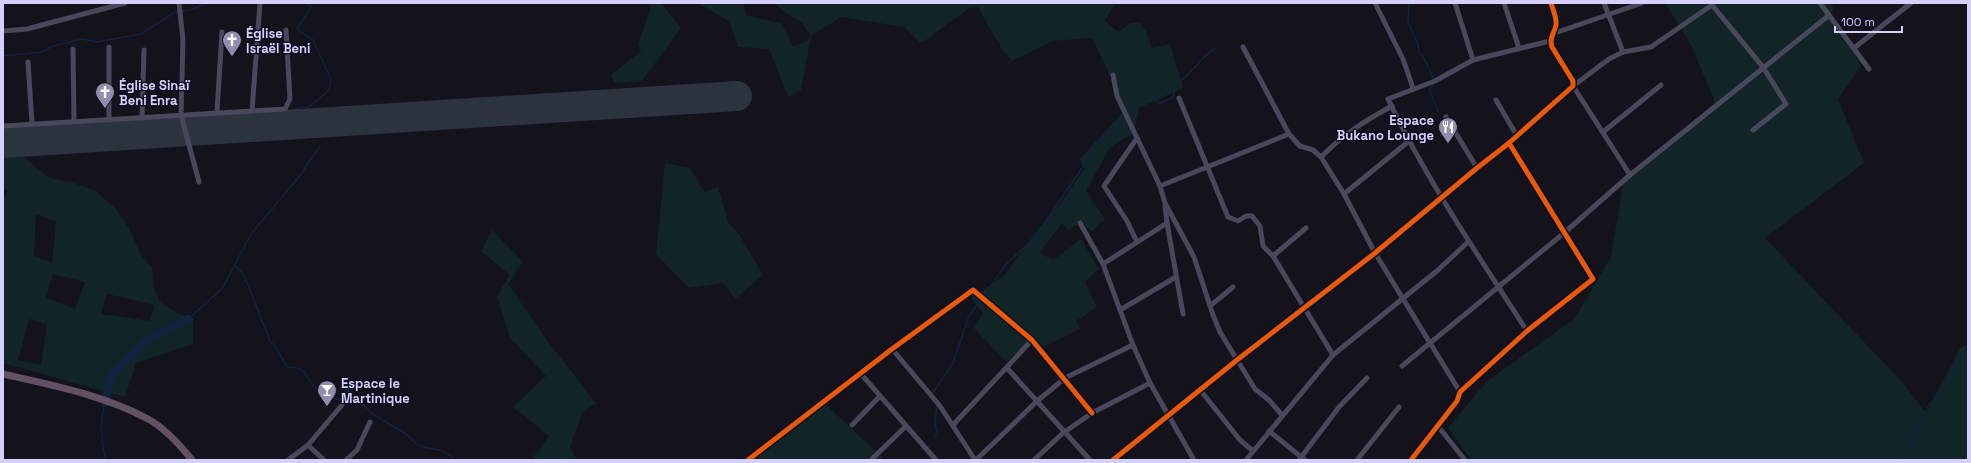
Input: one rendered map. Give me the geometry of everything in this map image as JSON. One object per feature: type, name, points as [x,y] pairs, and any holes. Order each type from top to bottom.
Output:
[{"type":"highway","points":[[3,374],[74,390],[149,419],[177,442],[192,460]]},
{"type":"street","points":[[3,31],[27,29],[125,3]]},
{"type":"street","points":[[179,3],[183,40],[181,115],[199,182]]},
{"type":"street","points":[[252,111],[260,3]]},
{"type":"street","points":[[1374,3],[1402,59],[1413,88]]},
{"type":"street","points":[[1456,3],[1473,60]]},
{"type":"street","points":[[1504,3],[1519,48]]},
{"type":"street","points":[[1551,3],[1556,18],[1556,27],[1550,41],[1552,47],[1573,81],[1573,86],[1630,175]]},
{"type":"street","points":[[1604,3],[1623,52]]},
{"type":"street","points":[[1552,34],[1642,3]]},
{"type":"street","points":[[1820,3],[1868,69]]},
{"type":"street","points":[[1854,48],[1911,3]]},
{"type":"street","points":[[1113,460],[1200,391],[1236,360],[1375,253],[1509,143],[1573,86],[1609,59],[1623,52],[1651,47],[1712,5],[1763,67],[1786,104],[1753,130]]},
{"type":"street","points":[[1402,366],[1564,233],[1630,175],[1828,16]]},
{"type":"street","points":[[3,126],[216,112],[281,110],[288,107],[289,103],[286,30]]},
{"type":"street","points":[[216,112],[222,32]]},
{"type":"street","points":[[1527,331],[1468,242],[1441,198],[1409,141],[1388,99],[1434,81],[1473,60],[1550,41]]},
{"type":"street","points":[[109,47],[109,120]]},
{"type":"street","points":[[1243,47],[1289,134],[1300,146],[1313,150],[1321,157],[1344,194],[1375,253],[1460,392]]},
{"type":"street","points":[[73,49],[74,121]]},
{"type":"street","points":[[142,118],[144,50]]},
{"type":"street","points":[[28,62],[32,123]]},
{"type":"street","points":[[1112,74],[1117,96],[1160,186],[1165,203],[1194,257],[1220,332],[1255,389],[1269,400],[1282,415]]},
{"type":"street","points":[[1603,132],[1661,85]]},
{"type":"street","points":[[1179,98],[1228,217],[1238,221],[1246,216],[1252,216],[1260,226],[1263,246],[1273,256],[1333,355]]},
{"type":"street","points":[[1496,100],[1517,136]]},
{"type":"street","points":[[1321,157],[1340,138],[1361,122],[1392,106]]},
{"type":"street","points":[[1446,117],[1477,168]]},
{"type":"street","points":[[1160,186],[1289,134]]},
{"type":"street","points":[[1137,138],[1104,186],[1127,221],[1137,242]]},
{"type":"street","points":[[1344,194],[1409,141]]},
{"type":"street","points":[[1411,460],[1457,400],[1460,392],[1527,331],[1593,279],[1509,143]]},
{"type":"street","points":[[1165,203],[1166,223],[1183,314]]},
{"type":"street","points":[[1080,222],[1103,264],[1133,345],[1150,383],[1170,415],[1194,460]]},
{"type":"street","points":[[1103,264],[1166,223]]},
{"type":"street","points":[[1273,256],[1306,228]]},
{"type":"street","points":[[1246,460],[1333,355],[1468,242]]},
{"type":"street","points":[[1120,310],[1176,277]]},
{"type":"street","points":[[1210,306],[1233,287]]},
{"type":"street","points":[[748,460],[892,349],[973,290],[1032,340],[1065,378],[1092,413]]},
{"type":"street","points":[[953,425],[1032,340]]},
{"type":"street","points":[[892,349],[940,406],[976,460],[1036,402],[1065,378],[1133,345]]},
{"type":"street","points":[[1007,368],[1063,433],[1090,460]]},
{"type":"street","points":[[861,374],[936,460]]},
{"type":"street","points":[[1269,431],[1302,459],[1339,407],[1367,378]]},
{"type":"street","points":[[1034,460],[1063,433],[1092,413],[1150,383]]},
{"type":"street","points":[[1200,391],[1240,440],[1253,451]]},
{"type":"street","points":[[852,425],[880,396]]},
{"type":"street","points":[[288,460],[308,445],[342,405]]},
{"type":"street","points":[[1357,460],[1399,407]]},
{"type":"street","points":[[346,460],[357,450],[370,422]]},
{"type":"street","points":[[1437,425],[1465,460]]},
{"type":"street","points":[[871,460],[906,426]]},
{"type":"street","points":[[308,445],[324,460]]},
{"type":"green space","points":[[650,3],[698,3],[662,4],[681,28],[642,81],[614,83],[611,75],[641,51],[638,44],[650,10]]},
{"type":"green space","points":[[698,3],[744,3],[746,15],[782,24],[793,46],[806,42],[811,36],[801,90],[788,97],[769,49],[738,47],[729,21]]},
{"type":"green space","points":[[774,3],[1115,3],[1105,21],[1118,32],[1131,23],[1140,23],[1146,32],[1152,48],[1170,44],[1183,88],[1139,108],[1134,132],[1109,149],[1086,191],[1105,219],[1092,231],[1081,223],[1068,230],[1062,223],[1040,253],[1053,260],[1081,239],[1099,269],[1085,282],[1097,307],[1076,321],[1080,329],[1043,347],[1034,338],[1006,362],[974,328],[983,313],[971,298],[1005,275],[1038,229],[1060,204],[1084,169],[1080,159],[1122,113],[1118,101],[1118,92],[1092,38],[1052,41],[1012,61],[1000,47],[1000,43],[978,7],[969,8],[920,43],[904,27],[841,17],[811,36],[802,23],[787,14]]},
{"type":"green space","points":[[1665,3],[1833,3],[1832,16],[1861,66],[1838,99],[1864,163],[1765,238],[1904,384],[1926,413],[1960,348],[1968,345],[1968,460],[1471,460],[1448,428],[1486,382],[1574,319],[1611,257],[1623,184],[1715,102],[1691,45]]},
{"type":"green space","points":[[23,156],[49,178],[71,182],[95,191],[115,208],[129,228],[141,255],[152,268],[154,289],[160,302],[179,314],[193,318],[193,344],[136,363],[125,397],[3,363],[3,199],[8,191],[3,188],[3,157]],"holes":[[[36,214],[56,222],[52,263],[34,256]],[[53,274],[85,282],[75,309],[46,298]],[[107,294],[155,305],[150,321],[101,314]],[[29,319],[47,324],[41,365],[18,360]]]},
{"type":"green space","points":[[665,163],[690,168],[705,192],[718,187],[728,222],[740,236],[763,275],[735,299],[724,283],[689,288],[656,254]]},
{"type":"green space","points":[[492,230],[523,262],[508,284],[549,343],[596,403],[582,413],[570,447],[577,460],[531,460],[549,436],[513,407],[546,376],[510,338],[497,296],[510,275],[481,251]]},
{"type":"green space","points":[[823,402],[885,460],[743,460]]},
{"type":"waterway","points":[[3,56],[41,52],[53,46],[82,39],[97,42],[141,34],[175,12],[190,10],[207,3]]},
{"type":"waterway","points":[[284,112],[303,107],[308,108],[329,90],[331,79],[313,40],[297,28],[311,7],[307,3]]},
{"type":"waterway","points":[[1409,3],[1408,23],[1418,44],[1419,53],[1423,56],[1434,80]]},
{"type":"waterway","points":[[1127,115],[1132,109],[1151,96],[1154,96],[1157,103],[1161,103],[1174,97],[1173,87],[1177,82],[1186,77],[1205,56],[1216,48]]},
{"type":"waterway","points":[[1435,83],[1429,89],[1438,111]]},
{"type":"waterway","points":[[984,296],[1007,263],[1033,240],[1087,161],[1092,147],[1125,118]]},
{"type":"waterway","points":[[188,319],[222,289],[251,234],[298,178],[320,146]]},
{"type":"waterway","points":[[234,265],[244,275],[270,341],[288,367],[294,367],[303,371],[316,388],[338,400],[350,389],[353,392],[351,396],[356,401],[362,403],[373,414],[406,434],[419,446],[443,451],[456,460]]},
{"type":"waterway","points":[[932,394],[953,363],[969,316],[981,299]]},
{"type":"waterway","points":[[105,403],[111,376],[146,341],[188,319]]},
{"type":"waterway","points":[[1903,460],[1928,406],[1949,382],[1957,359],[1968,352]]},
{"type":"waterway","points":[[105,403],[102,417],[102,431],[106,460]]},
{"type":"waterway","points":[[935,436],[938,435],[935,422],[937,405]]},
{"type":"runway","points":[[3,143],[737,96]]},
{"type":"cycle path","points":[[1113,460],[1237,360],[1375,253],[1509,143],[1573,86],[1573,81],[1551,44],[1551,38],[1556,25],[1551,3]]},
{"type":"cycle path","points":[[1411,460],[1457,401],[1460,392],[1527,331],[1593,279],[1509,143]]},
{"type":"cycle path","points":[[748,460],[892,349],[973,290],[1032,340],[1092,413]]},
{"type":"place","name":"Église Israël Beni","points":[[232,57]]},
{"type":"place","name":"Église Sinaï Beni Enra","points":[[105,109]]},
{"type":"place","name":"Espace Bukano Lounge","points":[[1448,144]]},
{"type":"place","name":"Espace le Martinique","points":[[327,407]]}]
